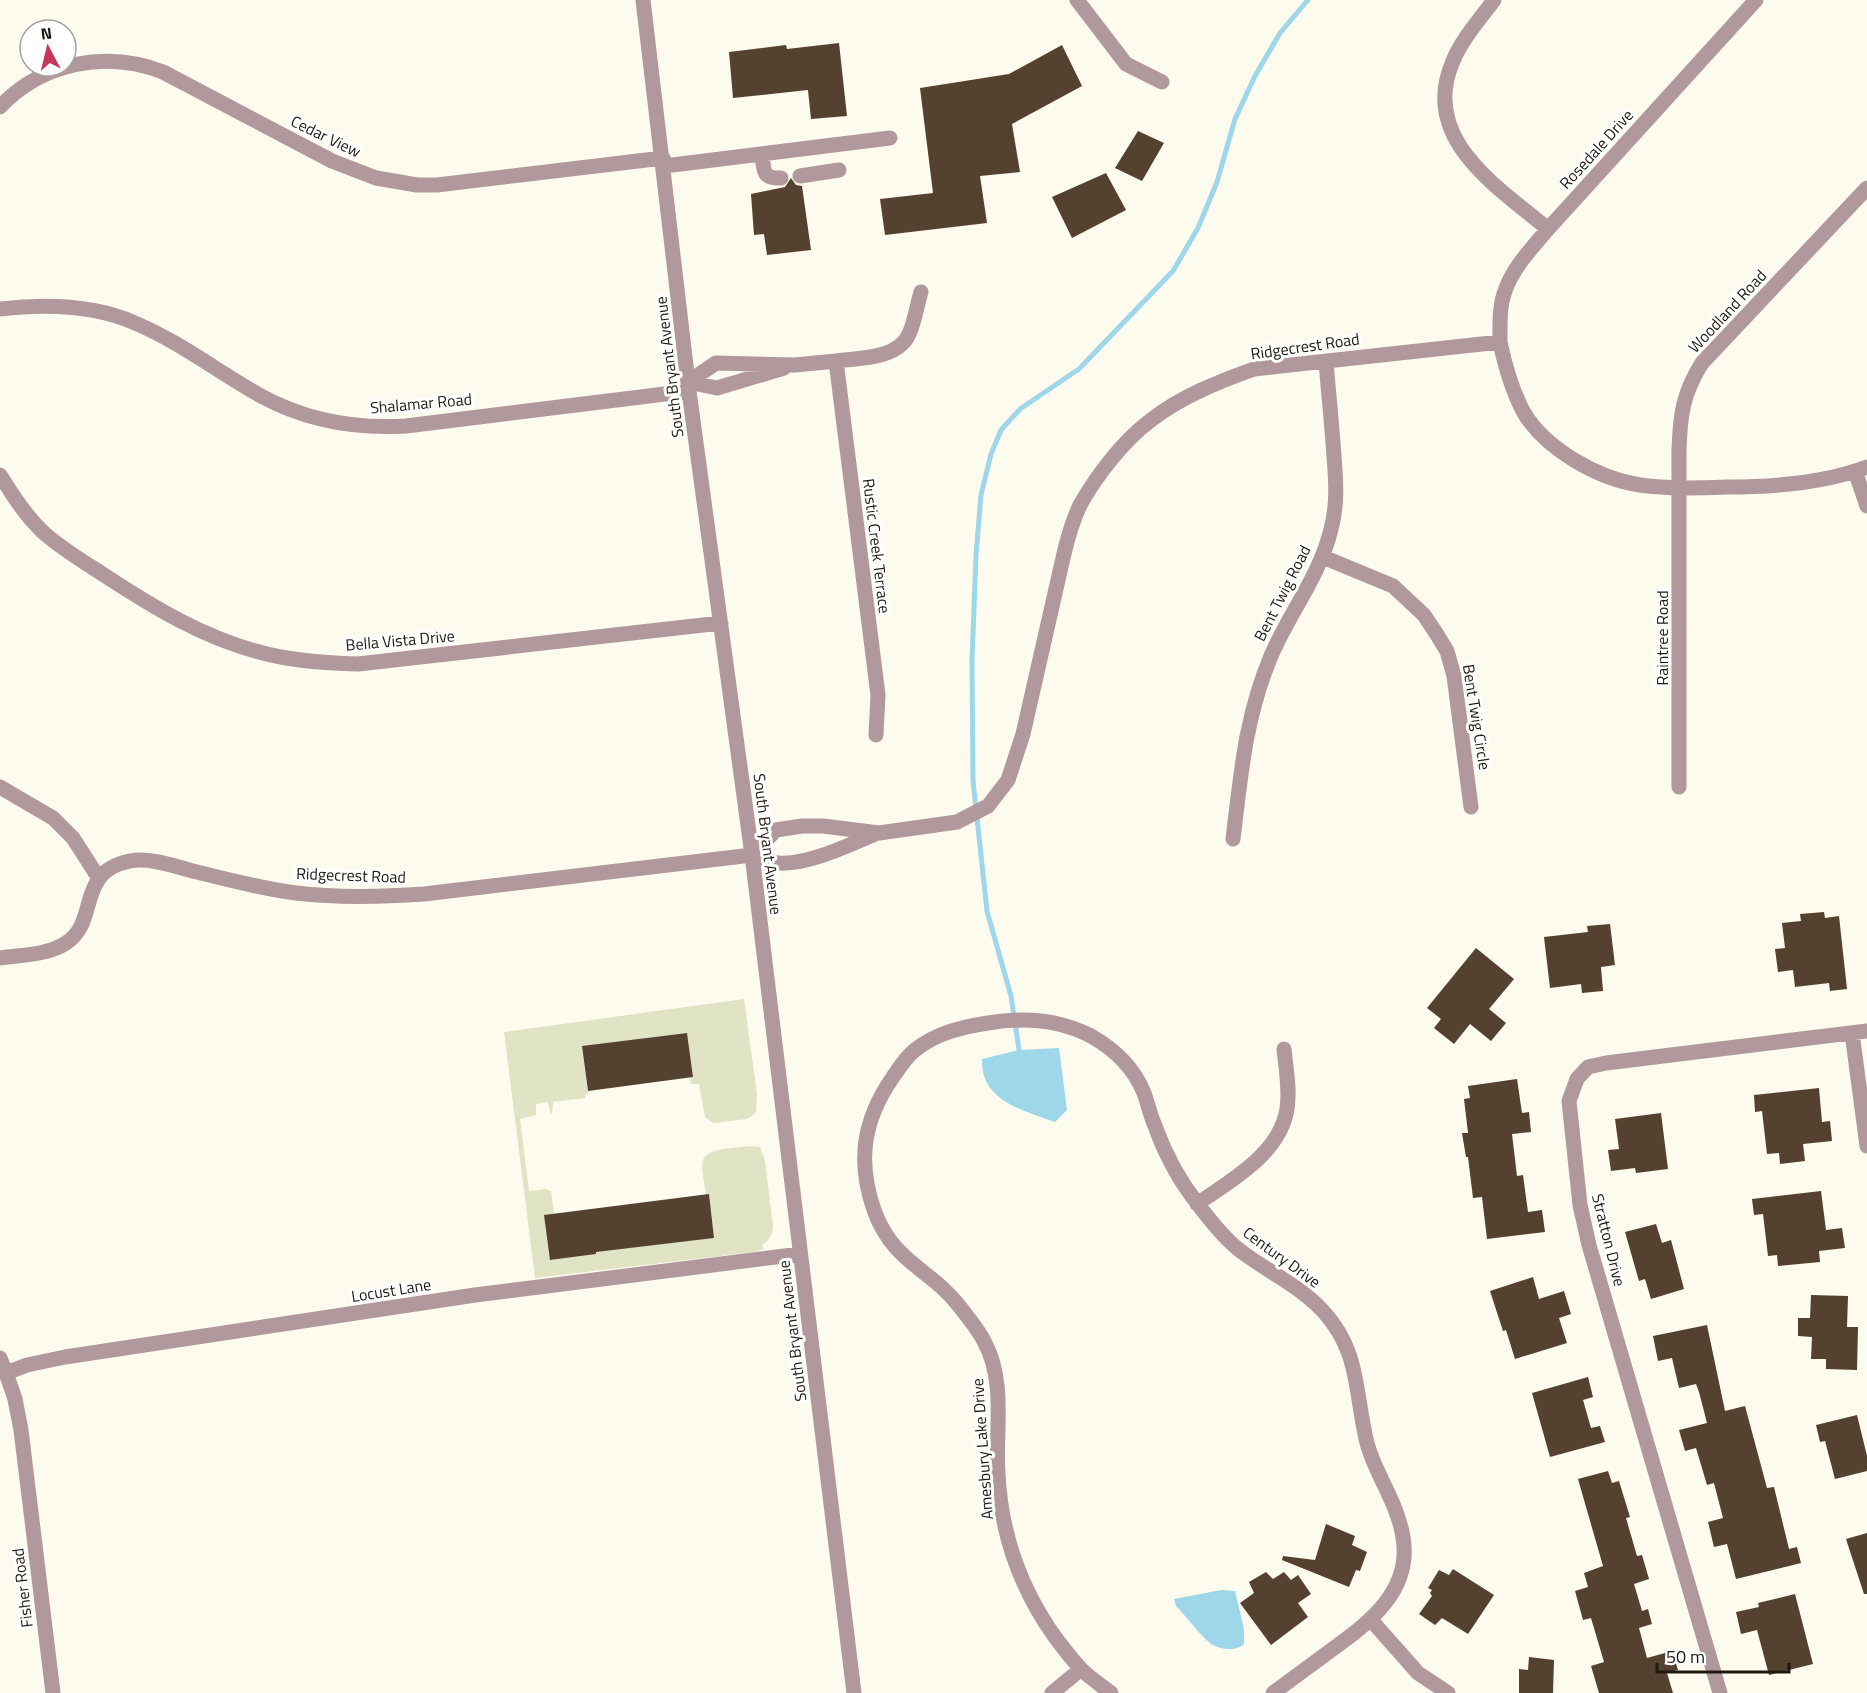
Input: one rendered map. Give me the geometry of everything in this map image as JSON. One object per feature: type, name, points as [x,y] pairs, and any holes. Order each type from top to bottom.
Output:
[{"type":"street","name":"South Bryant Avenue","points":[[643,0],[689,386],[752,855],[854,1693]]},
{"type":"street","points":[[1077,0],[1126,64],[1162,82]]},
{"type":"street","points":[[1494,0],[1452,61],[1445,85],[1445,107],[1449,125],[1457,144],[1470,162],[1548,229]]},
{"type":"street","name":"Rosedale Drive","points":[[1500,342],[1500,321],[1505,291],[1519,264],[1548,229],[1756,0]]},
{"type":"street","name":"Cedar View","points":[[0,107],[10,96],[29,82],[48,72],[87,62],[119,61],[149,66],[332,161],[359,172],[394,181],[437,186],[762,154],[890,138]]},
{"type":"street","points":[[762,154],[767,176],[781,178]]},
{"type":"street","points":[[800,176],[839,170]]},
{"type":"street","name":"Woodland Road","points":[[1680,488],[1682,413],[1691,381],[1696,372],[1719,343],[1867,188]]},
{"type":"street","points":[[689,386],[716,363],[795,365],[873,356],[895,350],[909,335],[921,292]]},
{"type":"street","name":"Shalamar Road","points":[[0,309],[52,306],[94,312],[133,322],[174,342],[262,396],[291,410],[334,423],[386,427],[406,426],[689,386]]},
{"type":"street","points":[[1500,342],[1506,370],[1524,413],[1542,435],[1570,459],[1599,473],[1639,485],[1680,488],[1760,487],[1795,483],[1861,469],[1867,506]]},
{"type":"street","name":"Ridgecrest Road","points":[[98,877],[114,865],[132,861],[159,863],[295,893],[395,896],[752,855],[780,863],[829,854],[879,833],[957,822],[988,806],[1008,780],[1023,734],[1068,535],[1080,506],[1106,466],[1150,420],[1191,395],[1254,369],[1500,342]]},
{"type":"street","name":"Rustic Creek Terrace","points":[[837,361],[878,695],[876,735]]},
{"type":"street","name":"Bent Twig Road","points":[[1233,839],[1249,719],[1281,633],[1323,558],[1332,529],[1337,487],[1326,361]]},
{"type":"street","points":[[689,386],[717,388],[795,365]]},
{"type":"street","name":"Bella Vista Drive","points":[[0,475],[22,509],[44,533],[84,562],[169,615],[214,638],[259,653],[306,662],[358,664],[721,623]]},
{"type":"street","name":"Raintree Road","points":[[1679,787],[1680,488]]},
{"type":"street","name":"Bent Twig Circle","points":[[1323,558],[1393,586],[1424,615],[1447,651],[1455,676],[1471,807]]},
{"type":"street","points":[[0,787],[52,818],[73,838],[98,877],[84,919],[77,932],[67,942],[49,950],[0,958]]},
{"type":"street","name":"Ridgecrest Road","points":[[752,855],[776,830],[823,826],[879,833]]},
{"type":"street","name":"Century Drive","points":[[948,1032],[965,1026],[1034,1019],[1065,1024],[1093,1037],[1127,1064],[1138,1080],[1170,1163],[1197,1204],[1223,1235],[1239,1249],[1284,1278],[1320,1307],[1344,1339],[1358,1383],[1365,1434],[1370,1452],[1394,1502],[1405,1554],[1395,1587],[1371,1620],[1273,1693]]},
{"type":"street","name":"Amesbury Lake Drive","points":[[948,1032],[914,1051],[897,1070],[873,1110],[866,1134],[864,1156],[869,1195],[875,1213],[890,1242],[955,1300],[987,1345],[996,1377],[999,1494],[1011,1552],[1021,1581],[1048,1626],[1081,1669],[1111,1693]]},
{"type":"street","points":[[1860,1032],[1867,1146]]},
{"type":"street","name":"Stratton Drive","points":[[1720,1693],[1589,1245],[1580,1204],[1569,1101],[1576,1079],[1588,1067],[1860,1032]]},
{"type":"street","points":[[1197,1204],[1247,1168],[1279,1134],[1287,1109],[1284,1049]]},
{"type":"street","name":"Locust Lane","points":[[6,1373],[27,1365],[66,1357],[416,1304],[800,1254]]},
{"type":"street","points":[[0,1358],[6,1373]]},
{"type":"street","name":"Fisher Road","points":[[6,1373],[15,1399],[21,1430],[53,1693]]},
{"type":"street","points":[[1371,1620],[1418,1673],[1448,1693]]},
{"type":"street","points":[[1052,1693],[1081,1669]]},
{"type":"green space","points":[[744,999],[757,1094],[756,1113],[747,1119],[713,1123],[705,1117],[699,1084],[691,1084],[690,1078],[693,1077],[687,1033],[637,1039],[642,1084],[582,1046],[588,1094],[585,1098],[553,1102],[552,1114],[548,1102],[536,1104],[536,1115],[520,1119],[529,1191],[546,1189],[551,1191],[554,1214],[550,1260],[596,1254],[591,1209],[602,1251],[714,1238],[709,1195],[706,1195],[703,1175],[703,1161],[705,1156],[719,1150],[749,1146],[760,1147],[765,1161],[773,1225],[771,1236],[762,1245],[764,1249],[535,1278],[504,1032]]},
{"type":"water","points":[[1059,1048],[1067,1110],[1055,1122],[1007,1102],[988,1085],[983,1073],[982,1059],[1019,1050]]},
{"type":"water","points":[[1221,1590],[1235,1591],[1244,1629],[1244,1644],[1238,1648],[1221,1648],[1209,1642],[1176,1606],[1174,1599]]},
{"type":"building","points":[[839,43],[847,116],[811,119],[808,90],[733,98],[729,52],[786,45],[787,49]]},
{"type":"building","points":[[1062,45],[1082,86],[1012,124],[1020,172],[980,176],[987,223],[885,235],[880,199],[933,193],[920,88],[1009,74]]},
{"type":"building","points":[[1138,131],[1164,143],[1142,181],[1115,168]]},
{"type":"building","points":[[1106,173],[1126,210],[1072,238],[1052,197]]},
{"type":"building","points":[[791,178],[796,185],[802,186],[811,250],[767,255],[764,234],[754,235],[751,194],[785,187]]},
{"type":"building","points":[[1824,912],[1825,918],[1839,916],[1847,989],[1830,991],[1829,983],[1795,987],[1793,970],[1778,972],[1775,949],[1785,948],[1782,923],[1801,921],[1800,914]]},
{"type":"building","points":[[1610,924],[1615,965],[1601,967],[1603,991],[1582,993],[1581,984],[1550,988],[1544,937],[1588,932],[1587,926]]},
{"type":"building","points":[[1476,948],[1514,979],[1489,1009],[1506,1023],[1491,1041],[1470,1024],[1454,1044],[1434,1028],[1441,1019],[1427,1008]]},
{"type":"building","points":[[687,1033],[693,1077],[588,1091],[582,1046]]},
{"type":"building","points":[[1517,1079],[1522,1113],[1529,1112],[1531,1132],[1512,1134],[1517,1176],[1523,1175],[1528,1212],[1542,1210],[1545,1232],[1487,1239],[1482,1197],[1473,1198],[1468,1157],[1466,1157],[1462,1133],[1468,1133],[1464,1099],[1470,1098],[1468,1086]]},
{"type":"building","points":[[1819,1088],[1822,1122],[1830,1121],[1832,1141],[1803,1144],[1805,1161],[1780,1164],[1779,1153],[1767,1154],[1762,1111],[1755,1112],[1754,1095]]},
{"type":"building","points":[[1661,1113],[1668,1169],[1636,1173],[1635,1168],[1611,1171],[1608,1150],[1619,1149],[1615,1119]]},
{"type":"building","points":[[1821,1191],[1826,1230],[1842,1228],[1845,1248],[1819,1251],[1820,1262],[1778,1266],[1777,1255],[1768,1256],[1763,1214],[1754,1215],[1752,1199]]},
{"type":"building","points":[[709,1194],[714,1238],[596,1252],[596,1254],[550,1260],[544,1215]]},
{"type":"building","points":[[1656,1224],[1662,1243],[1671,1240],[1684,1289],[1651,1299],[1645,1279],[1639,1281],[1625,1232]]},
{"type":"building","points":[[1533,1277],[1539,1299],[1564,1291],[1571,1314],[1559,1318],[1567,1343],[1515,1359],[1490,1291]]},
{"type":"building","points":[[1811,1295],[1848,1296],[1847,1327],[1858,1327],[1857,1370],[1826,1369],[1826,1359],[1811,1359],[1812,1337],[1798,1336],[1798,1318],[1810,1318]]},
{"type":"building","points":[[1707,1325],[1725,1411],[1745,1406],[1767,1488],[1774,1487],[1789,1549],[1797,1547],[1801,1563],[1736,1579],[1727,1544],[1714,1547],[1708,1522],[1723,1518],[1714,1483],[1707,1485],[1696,1448],[1685,1451],[1679,1430],[1707,1423],[1699,1392],[1696,1384],[1679,1388],[1672,1358],[1658,1361],[1653,1336]]},
{"type":"building","points":[[1588,1377],[1593,1397],[1583,1400],[1591,1428],[1600,1426],[1605,1442],[1550,1457],[1532,1393]]},
{"type":"building","points":[[1857,1415],[1867,1456],[1867,1471],[1835,1479],[1825,1441],[1820,1442],[1816,1425]]},
{"type":"building","points":[[1608,1471],[1612,1483],[1619,1481],[1630,1517],[1626,1518],[1637,1556],[1642,1555],[1649,1579],[1634,1584],[1642,1611],[1648,1609],[1652,1624],[1639,1628],[1647,1658],[1672,1651],[1678,1670],[1667,1673],[1673,1693],[1599,1693],[1591,1666],[1604,1662],[1591,1618],[1583,1620],[1575,1591],[1588,1587],[1584,1573],[1603,1566],[1578,1479]]},
{"type":"building","points":[[1326,1524],[1355,1536],[1352,1545],[1367,1552],[1360,1571],[1356,1570],[1349,1587],[1282,1560],[1283,1556],[1315,1560]]},
{"type":"building","points":[[1867,1533],[1867,1594],[1864,1594],[1846,1539]]},
{"type":"building","points":[[1453,1569],[1494,1595],[1468,1634],[1442,1618],[1435,1625],[1419,1614],[1432,1596],[1430,1593],[1432,1590],[1428,1588],[1439,1570],[1449,1575]]},
{"type":"building","points":[[1266,1572],[1273,1579],[1284,1572],[1291,1580],[1298,1575],[1311,1594],[1298,1603],[1308,1617],[1271,1645],[1240,1603],[1254,1593],[1249,1582]]},
{"type":"building","points":[[1795,1594],[1813,1664],[1769,1675],[1757,1630],[1741,1634],[1736,1612],[1759,1607],[1758,1603]]},
{"type":"building","points":[[1529,1657],[1554,1660],[1553,1693],[1519,1693],[1519,1669],[1528,1670]]},
{"type":"waterway","points":[[1019,1050],[1011,996],[987,911],[973,781],[972,660],[976,555],[981,495],[991,454],[1001,430],[1020,409],[1079,369],[1173,271],[1198,228],[1217,182],[1235,119],[1255,76],[1280,33],[1308,0]]}]
